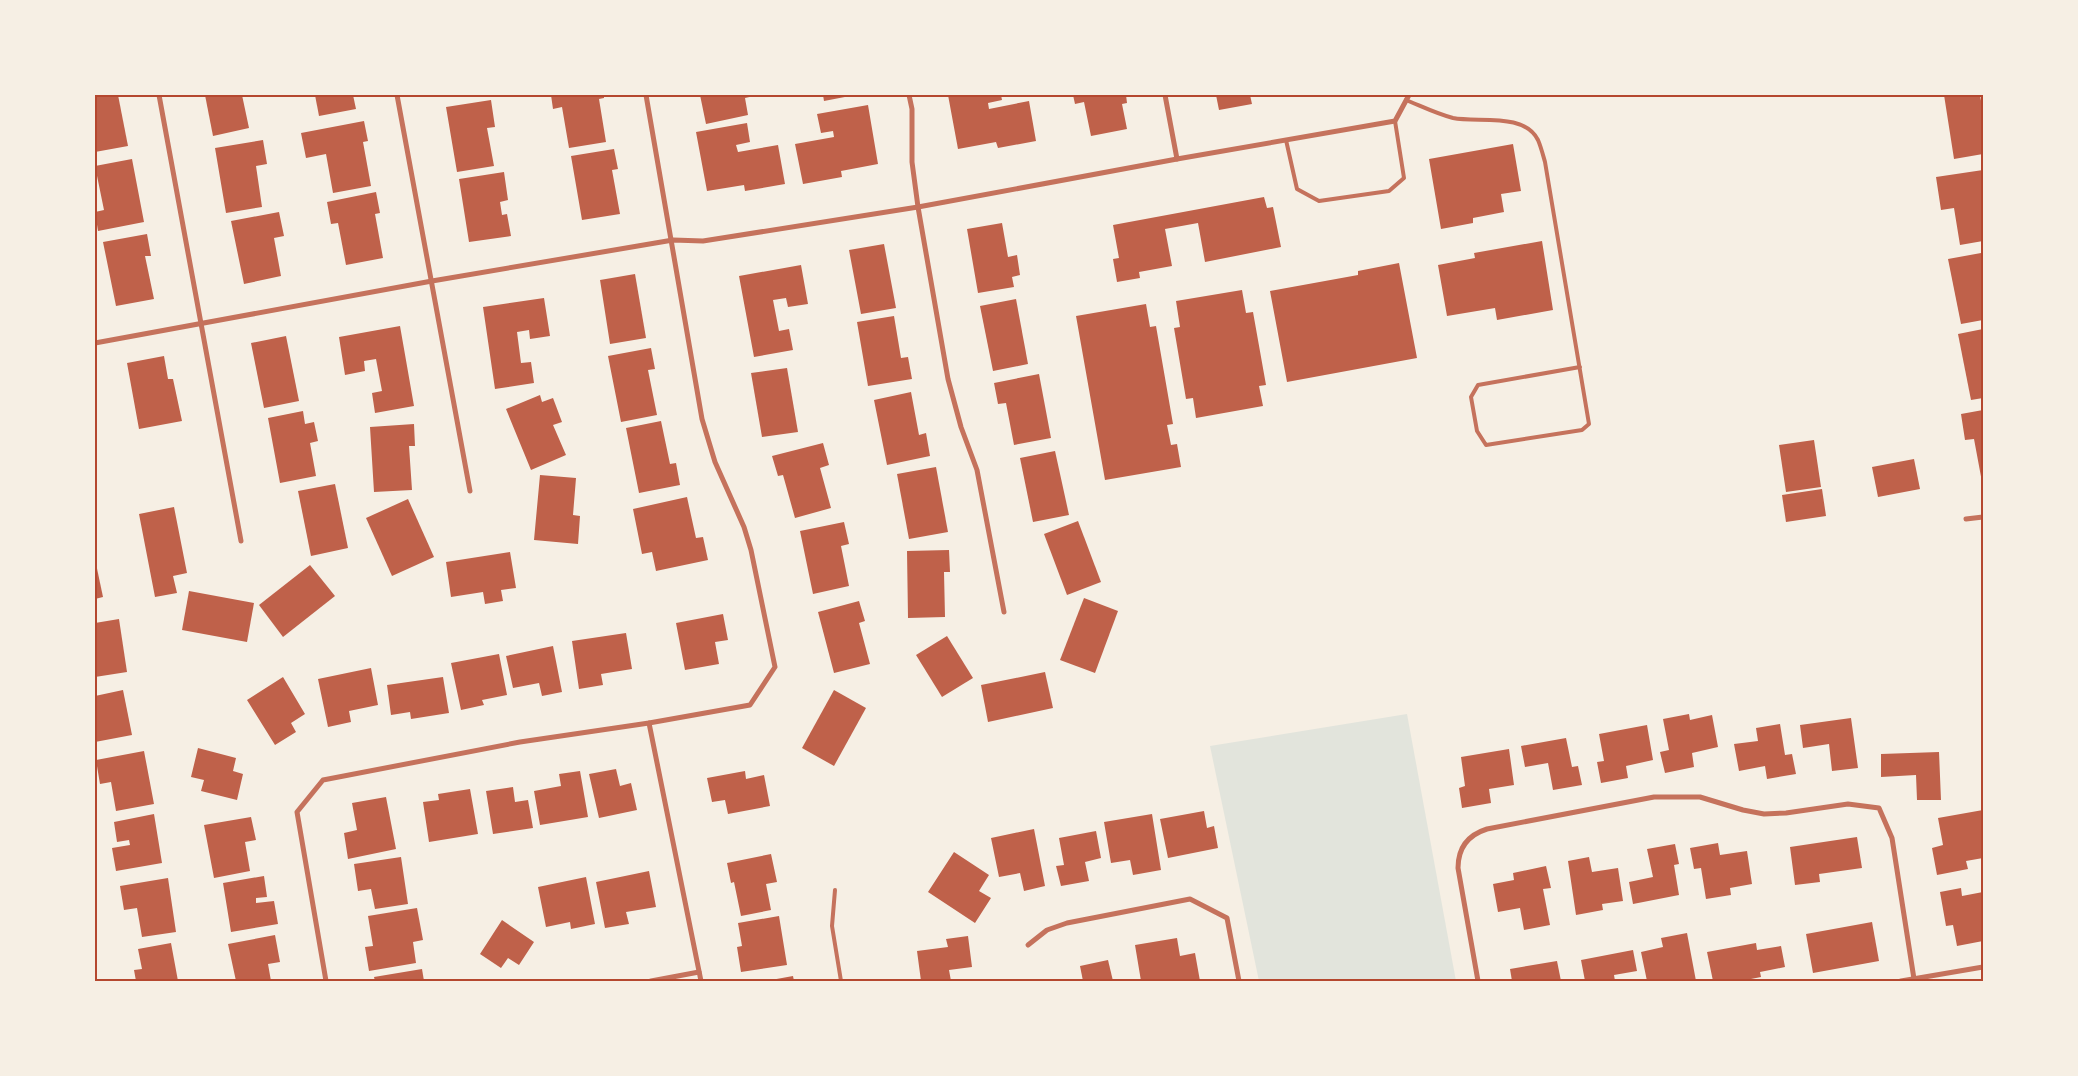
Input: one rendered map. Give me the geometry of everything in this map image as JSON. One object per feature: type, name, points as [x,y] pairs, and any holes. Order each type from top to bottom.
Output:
[{"type":"street","points":[[159,95],[241,541]]},
{"type":"street","points":[[397,95],[470,491]]},
{"type":"street","points":[[326,981],[297,812],[323,780],[520,742],[649,723],[750,705],[775,667],[751,550],[744,527],[724,484],[708,440],[646,95]]},
{"type":"street","points":[[909,95],[912,109],[912,162],[918,207],[948,379],[961,427],[977,470],[1004,612]]},
{"type":"street","points":[[1165,95],[1177,159]]},
{"type":"street","points":[[95,343],[432,281],[673,240],[703,241],[918,207],[1395,121],[1407,98]]},
{"type":"street","points":[[1966,520],[1983,517]]},
{"type":"street","points":[[649,723],[700,981]]},
{"type":"street","points":[[1478,981],[1458,868],[1461,849],[1468,839],[1478,832],[1487,829],[1654,797],[1677,795],[1700,797],[1743,810],[1764,814],[1786,813],[1848,804],[1879,808],[1892,838],[1914,978]]},
{"type":"street","points":[[1028,945],[1047,930],[1067,923],[1190,899],[1227,918],[1239,981]]},
{"type":"street","points":[[1901,981],[1983,967]]},
{"type":"street","points":[[651,981],[699,972]]},
{"type":"lane","points":[[1407,98],[1450,117],[1472,121],[1508,121],[1524,126],[1538,139],[1545,162],[1590,424],[1582,430],[1486,445],[1477,431],[1471,396],[1478,385],[1580,367]]},
{"type":"lane","points":[[1286,140],[1296,189],[1319,201],[1389,191],[1404,178],[1395,121]]},
{"type":"lane","points":[[834,890],[832,926],[840,981]]},
{"type":"shaded area","points":[[1407,714],[1456,981],[1259,981],[1210,746]]},
{"type":"building","points":[[95,95],[118,95],[128,146],[95,152]]},
{"type":"building","points":[[205,95],[242,95],[249,128],[213,136]]},
{"type":"building","points":[[315,95],[353,95],[356,109],[319,116]]},
{"type":"building","points":[[551,95],[604,95],[604,98],[599,99],[606,142],[569,148],[562,107],[553,109]]},
{"type":"building","points":[[700,95],[754,96],[745,98],[748,115],[706,124]]},
{"type":"building","points":[[823,95],[850,95],[850,96],[824,101]]},
{"type":"building","points":[[948,95],[1001,95],[1002,100],[988,103],[989,109],[1029,101],[1036,141],[998,148],[996,142],[958,149]]},
{"type":"building","points":[[1073,95],[1126,95],[1127,103],[1122,104],[1127,129],[1091,136],[1084,102],[1075,104]]},
{"type":"building","points":[[1216,95],[1250,95],[1252,104],[1219,110]]},
{"type":"building","points":[[1944,95],[1980,95],[1983,112],[1983,154],[1954,159]]},
{"type":"building","points":[[491,100],[495,127],[487,128],[494,166],[457,172],[446,107]]},
{"type":"building","points":[[868,105],[878,164],[841,171],[842,177],[803,184],[795,144],[834,137],[833,131],[821,133],[817,114]]},
{"type":"building","points":[[364,121],[368,141],[363,142],[371,186],[333,193],[326,154],[306,158],[301,133]]},
{"type":"building","points":[[747,123],[750,142],[736,145],[738,152],[778,145],[785,184],[745,191],[744,185],[707,191],[696,132]]},
{"type":"building","points":[[263,140],[267,164],[256,166],[262,207],[226,213],[215,148]]},
{"type":"building","points":[[1513,144],[1521,191],[1501,194],[1504,212],[1473,218],[1473,223],[1441,229],[1429,159]]},
{"type":"building","points":[[614,149],[618,169],[612,170],[620,214],[582,220],[571,156]]},
{"type":"building","points":[[132,159],[144,222],[98,231],[95,212],[104,210],[95,166]]},
{"type":"building","points":[[1983,170],[1983,241],[1960,245],[1954,208],[1941,210],[1936,177]]},
{"type":"building","points":[[504,172],[508,200],[500,202],[502,215],[507,214],[511,236],[469,242],[459,179]]},
{"type":"building","points":[[376,192],[380,213],[375,214],[383,258],[346,265],[338,223],[331,224],[327,202]]},
{"type":"building","points":[[1264,197],[1267,208],[1273,207],[1281,247],[1205,262],[1198,223],[1165,229],[1172,266],[1139,272],[1140,278],[1117,282],[1113,259],[1119,258],[1113,225]]},
{"type":"building","points":[[279,212],[284,236],[274,238],[281,276],[244,284],[231,221]]},
{"type":"building","points":[[1002,223],[1008,257],[1017,255],[1020,275],[1012,277],[1014,287],[978,293],[967,229]]},
{"type":"building","points":[[147,234],[151,256],[145,256],[154,299],[116,306],[103,242]]},
{"type":"building","points":[[1542,241],[1553,310],[1497,320],[1495,308],[1447,316],[1438,265],[1475,258],[1474,253]]},
{"type":"building","points":[[884,244],[896,308],[861,314],[849,250]]},
{"type":"building","points":[[1981,253],[1983,261],[1983,320],[1961,324],[1948,259]]},
{"type":"building","points":[[1399,263],[1417,358],[1287,382],[1270,291],[1358,275],[1358,271]]},
{"type":"building","points":[[801,265],[808,304],[788,307],[786,298],[773,300],[779,331],[789,329],[793,350],[754,357],[739,276]]},
{"type":"building","points":[[635,274],[646,338],[610,344],[600,280]]},
{"type":"building","points":[[1242,290],[1246,313],[1253,312],[1266,385],[1259,386],[1263,406],[1196,418],[1193,398],[1186,399],[1174,328],[1180,327],[1176,301]]},
{"type":"building","points":[[544,298],[550,336],[530,339],[529,330],[517,332],[521,363],[531,362],[534,383],[495,389],[483,307]]},
{"type":"building","points":[[1016,299],[1028,364],[993,371],[980,306]]},
{"type":"building","points":[[1146,304],[1150,327],[1156,326],[1173,424],[1167,425],[1171,445],[1177,444],[1181,467],[1105,480],[1076,316]]},
{"type":"building","points":[[894,316],[901,358],[908,357],[912,379],[868,386],[857,322]]},
{"type":"building","points":[[400,326],[414,406],[375,413],[372,393],[382,391],[376,359],[364,361],[365,371],[345,375],[339,337]]},
{"type":"building","points":[[1983,329],[1983,398],[1971,400],[1958,334]]},
{"type":"building","points":[[286,336],[299,401],[264,408],[251,343]]},
{"type":"building","points":[[651,348],[655,369],[648,370],[657,415],[621,422],[608,356]]},
{"type":"building","points":[[164,356],[168,379],[173,379],[182,421],[139,429],[127,363]]},
{"type":"building","points":[[787,368],[798,432],[762,437],[751,373]]},
{"type":"building","points":[[1039,374],[1051,438],[1014,445],[1006,403],[998,404],[994,383]]},
{"type":"building","points":[[911,392],[919,435],[926,433],[930,456],[887,465],[874,400]]},
{"type":"building","points":[[540,395],[542,402],[553,398],[562,422],[553,425],[566,455],[531,470],[506,409]]},
{"type":"building","points":[[1983,410],[1982,482],[1974,439],[1965,440],[1961,414]]},
{"type":"building","points":[[303,411],[305,424],[314,422],[318,441],[310,443],[316,476],[280,483],[268,418]]},
{"type":"building","points":[[661,421],[670,464],[676,463],[680,485],[639,493],[626,428]]},
{"type":"building","points":[[414,424],[415,446],[409,446],[412,490],[374,492],[370,427]]},
{"type":"building","points":[[1814,440],[1821,487],[1786,492],[1779,445]]},
{"type":"building","points":[[823,443],[829,465],[820,468],[831,508],[795,518],[783,475],[778,476],[772,456]]},
{"type":"building","points":[[1055,451],[1069,515],[1033,522],[1020,458]]},
{"type":"building","points":[[1914,459],[1920,489],[1878,497],[1872,467]]},
{"type":"building","points":[[936,467],[948,532],[909,539],[897,474]]},
{"type":"building","points":[[540,475],[576,478],[573,515],[580,516],[578,544],[534,540]]},
{"type":"building","points":[[335,484],[348,548],[311,556],[298,491]]},
{"type":"building","points":[[1822,489],[1826,516],[1786,522],[1782,495]]},
{"type":"building","points":[[687,497],[696,538],[703,537],[708,560],[656,571],[652,552],[642,554],[633,509]]},
{"type":"building","points":[[408,499],[434,557],[392,576],[366,518]]},
{"type":"building","points":[[174,507],[187,573],[173,576],[177,593],[155,597],[139,514]]},
{"type":"building","points":[[1078,521],[1101,582],[1067,595],[1044,534]]},
{"type":"building","points":[[844,522],[849,544],[841,546],[849,586],[813,594],[800,531]]},
{"type":"building","points":[[949,550],[950,572],[944,572],[945,617],[908,618],[907,551]]},
{"type":"building","points":[[510,552],[516,588],[501,590],[503,601],[485,604],[483,592],[451,597],[446,562]]},
{"type":"building","points":[[95,559],[103,597],[95,599]]},
{"type":"building","points":[[310,565],[335,596],[283,637],[259,605]]},
{"type":"building","points":[[189,591],[254,603],[247,642],[182,630]]},
{"type":"building","points":[[1084,598],[1118,611],[1095,673],[1060,660]]},
{"type":"building","points":[[859,601],[865,621],[859,623],[870,664],[834,673],[818,612]]},
{"type":"building","points":[[723,614],[728,640],[715,642],[719,664],[685,670],[676,623]]},
{"type":"building","points":[[119,619],[127,672],[95,677],[95,623]]},
{"type":"building","points":[[626,633],[632,669],[601,674],[603,685],[579,689],[572,641]]},
{"type":"building","points":[[947,636],[973,678],[942,697],[916,655]]},
{"type":"building","points":[[553,646],[562,692],[542,696],[539,683],[513,688],[506,656]]},
{"type":"building","points":[[499,654],[507,695],[482,700],[484,705],[461,710],[451,663]]},
{"type":"building","points":[[371,668],[378,705],[349,711],[351,722],[328,727],[318,679]]},
{"type":"building","points":[[1045,672],[1053,708],[988,722],[981,685]]},
{"type":"building","points":[[283,677],[305,714],[291,723],[296,732],[275,745],[247,700]]},
{"type":"building","points":[[443,677],[449,713],[411,719],[410,712],[391,715],[387,685]]},
{"type":"building","points":[[123,690],[132,735],[95,742],[95,696]]},
{"type":"building","points":[[834,690],[866,708],[834,766],[802,748]]},
{"type":"building","points":[[1689,714],[1690,720],[1712,715],[1718,747],[1692,753],[1694,767],[1665,773],[1660,752],[1669,750],[1663,719]]},
{"type":"building","points":[[1851,718],[1858,768],[1832,771],[1829,744],[1803,748],[1800,725]]},
{"type":"building","points":[[1780,724],[1785,755],[1792,754],[1796,774],[1767,779],[1765,766],[1739,771],[1734,744],[1758,741],[1756,728]]},
{"type":"building","points":[[1647,725],[1653,760],[1626,766],[1628,778],[1601,783],[1597,762],[1604,761],[1599,734]]},
{"type":"building","points":[[1566,738],[1572,767],[1578,766],[1582,785],[1553,790],[1548,763],[1525,767],[1521,746]]},
{"type":"building","points":[[198,748],[236,758],[233,771],[243,774],[237,800],[201,791],[204,780],[191,777]]},
{"type":"building","points":[[1509,749],[1514,785],[1489,789],[1491,803],[1462,808],[1459,788],[1465,786],[1461,757]]},
{"type":"building","points":[[144,751],[154,804],[116,811],[111,782],[100,784],[96,760]]},
{"type":"building","points":[[1939,752],[1941,800],[1917,800],[1916,775],[1881,777],[1881,754]]},
{"type":"building","points":[[616,769],[620,786],[631,783],[637,810],[599,818],[589,774]]},
{"type":"building","points":[[580,771],[588,817],[540,825],[534,791],[561,786],[559,774]]},
{"type":"building","points":[[745,771],[746,779],[764,775],[770,806],[728,814],[725,800],[712,802],[707,778]]},
{"type":"building","points":[[513,787],[515,802],[528,800],[533,828],[493,834],[486,791]]},
{"type":"building","points":[[470,789],[478,834],[429,842],[423,802],[439,800],[438,794]]},
{"type":"building","points":[[386,797],[396,849],[348,859],[344,833],[357,830],[352,803]]},
{"type":"building","points":[[1983,810],[1983,858],[1966,861],[1968,869],[1937,875],[1932,848],[1943,845],[1938,818]]},
{"type":"building","points":[[1204,811],[1207,828],[1214,826],[1218,848],[1168,858],[1160,819]]},
{"type":"building","points":[[154,814],[162,863],[116,871],[112,848],[130,845],[129,840],[117,842],[114,822]]},
{"type":"building","points":[[1152,814],[1161,870],[1133,875],[1130,860],[1111,863],[1104,822]]},
{"type":"building","points":[[251,817],[256,840],[245,842],[250,871],[214,878],[204,825]]},
{"type":"building","points":[[1034,829],[1045,886],[1024,891],[1020,873],[999,877],[991,838]]},
{"type":"building","points":[[1096,831],[1101,858],[1085,862],[1089,881],[1061,886],[1056,866],[1064,865],[1059,838]]},
{"type":"building","points":[[1857,837],[1862,868],[1819,874],[1820,882],[1795,885],[1790,847]]},
{"type":"building","points":[[1718,843],[1720,855],[1747,851],[1752,884],[1730,888],[1731,895],[1706,899],[1701,868],[1694,869],[1690,848]]},
{"type":"building","points":[[1675,844],[1679,864],[1674,865],[1679,895],[1633,904],[1629,882],[1653,877],[1647,849]]},
{"type":"building","points":[[954,852],[989,875],[979,891],[991,898],[975,923],[928,892]]},
{"type":"building","points":[[771,854],[777,882],[766,884],[771,910],[741,916],[734,882],[731,883],[727,863]]},
{"type":"building","points":[[401,857],[408,904],[375,909],[371,889],[358,891],[354,864]]},
{"type":"building","points":[[1589,857],[1592,872],[1618,868],[1623,901],[1602,904],[1603,910],[1576,915],[1568,861]]},
{"type":"building","points":[[1546,866],[1551,888],[1543,889],[1550,925],[1524,930],[1520,908],[1498,912],[1493,884],[1514,880],[1513,873]]},
{"type":"building","points":[[649,871],[656,907],[626,912],[629,924],[605,928],[596,882]]},
{"type":"building","points":[[264,876],[267,897],[256,898],[256,903],[274,901],[278,924],[231,932],[223,883]]},
{"type":"building","points":[[586,877],[595,924],[571,929],[570,922],[546,927],[538,887]]},
{"type":"building","points":[[168,878],[176,932],[142,937],[137,908],[124,910],[120,886]]},
{"type":"building","points":[[1961,888],[1962,896],[1983,892],[1983,941],[1957,946],[1953,925],[1946,926],[1940,892]]},
{"type":"building","points":[[417,908],[423,940],[413,942],[416,963],[369,971],[365,947],[373,946],[368,916]]},
{"type":"building","points":[[779,916],[787,965],[741,972],[737,947],[742,946],[738,923]]},
{"type":"building","points":[[502,920],[534,942],[519,965],[508,958],[501,968],[480,954]]},
{"type":"building","points":[[1872,922],[1879,961],[1813,973],[1806,934]]},
{"type":"building","points":[[1687,933],[1696,981],[1647,981],[1641,952],[1663,947],[1661,938]]},
{"type":"building","points":[[275,935],[280,962],[268,964],[271,981],[236,981],[228,944]]},
{"type":"building","points":[[968,936],[972,967],[949,970],[951,981],[921,981],[917,951],[948,947],[946,939]]},
{"type":"building","points":[[1177,938],[1180,956],[1195,953],[1200,981],[1141,981],[1135,945]]},
{"type":"building","points":[[171,943],[178,981],[136,981],[134,970],[142,969],[138,949]]},
{"type":"building","points":[[1756,943],[1757,950],[1781,946],[1785,967],[1760,972],[1761,977],[1741,981],[1713,981],[1707,952]]},
{"type":"building","points":[[1633,950],[1637,971],[1614,975],[1615,981],[1585,981],[1581,960]]},
{"type":"building","points":[[1108,960],[1113,981],[1083,981],[1080,966]]},
{"type":"building","points":[[1557,961],[1561,981],[1512,981],[1510,969]]},
{"type":"building","points":[[422,969],[424,981],[375,981],[374,977]]},
{"type":"building","points":[[793,976],[794,981],[771,981],[771,980]]}]
